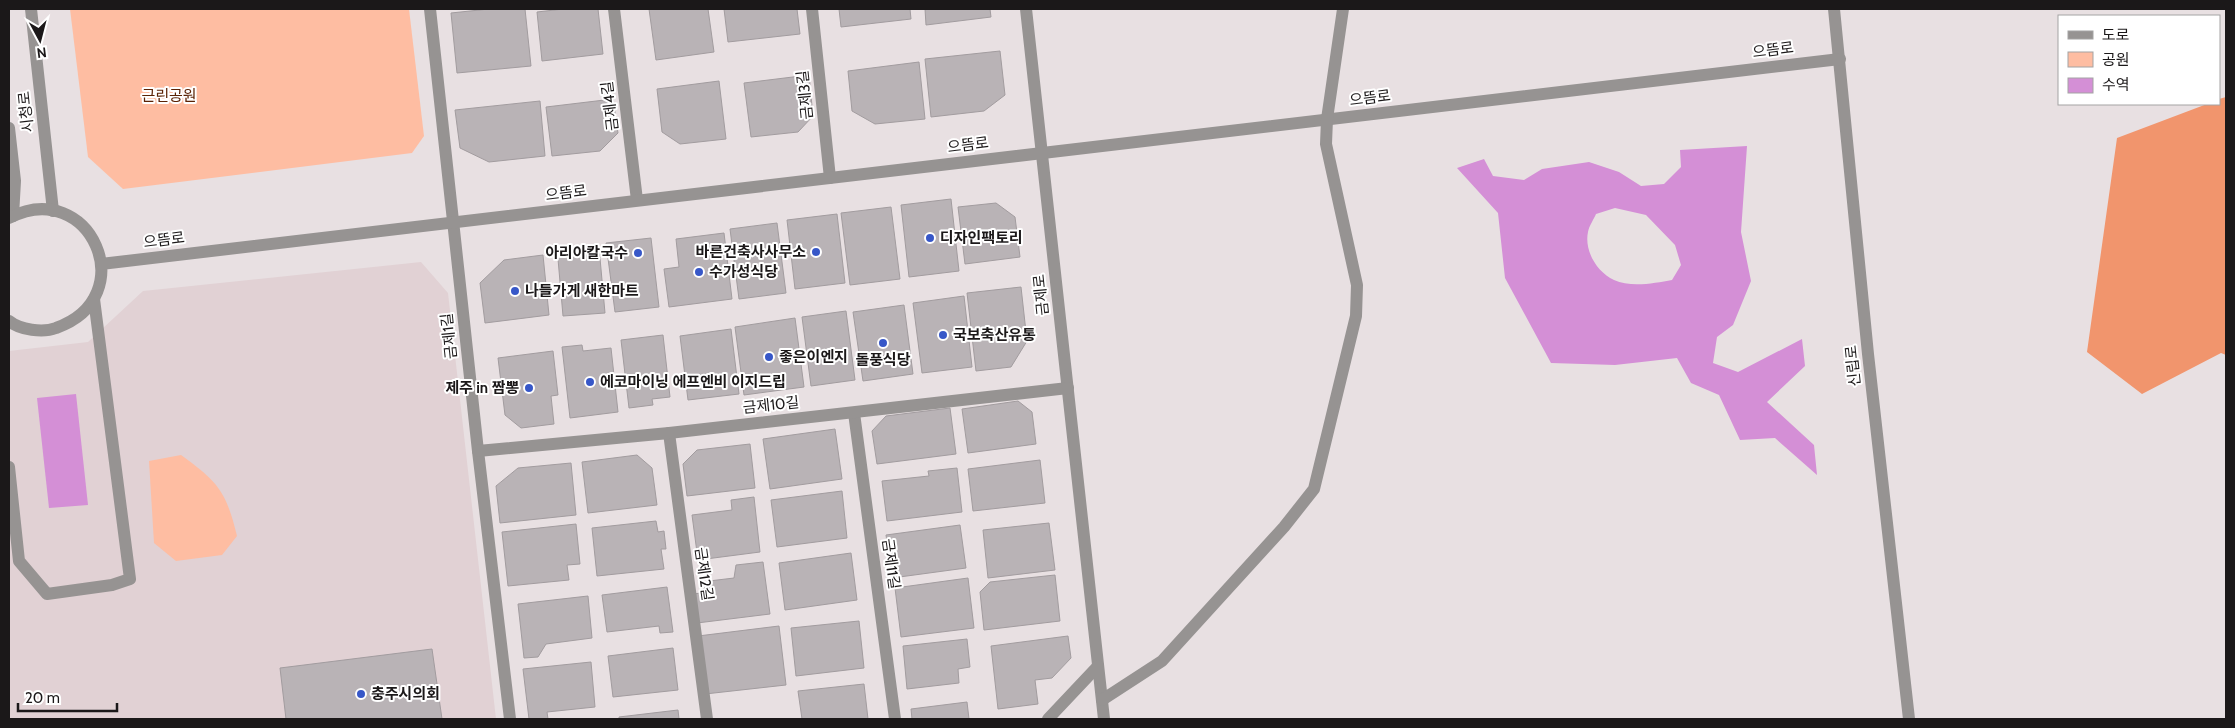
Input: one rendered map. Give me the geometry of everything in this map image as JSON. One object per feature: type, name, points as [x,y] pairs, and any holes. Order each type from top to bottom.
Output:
[{"type":"street","name":"시청로","points":[[31,9],[54,211]]},
{"type":"street","name":"금제1길","points":[[430,9],[478,451],[510,719]]},
{"type":"street","name":"금제4길","points":[[614,9],[637,200]]},
{"type":"street","name":"금제3길","points":[[812,9],[830,178]]},
{"type":"street","name":"금제로","points":[[1026,9],[1104,719]]},
{"type":"street","points":[[1102,700],[1162,661],[1284,527],[1314,489],[1356,316],[1357,300],[1357,284],[1326,144],[1327,119],[1343,9]]},
{"type":"street","name":"신립로","points":[[1834,9],[1868,354],[1909,719]]},
{"type":"street","name":"으뜸로","points":[[101,264],[1840,59]]},
{"type":"street","points":[[9,128],[15,180],[11,217]]},
{"type":"street","points":[[9,321],[32,330],[52,330],[71,323],[86,311],[94,298],[102,275],[101,256],[93,237],[79,222],[62,212],[42,208],[21,211],[11,217]]},
{"type":"street","points":[[9,467],[19,561],[47,594],[112,585],[130,579],[94,298]]},
{"type":"street","name":"금제10길","points":[[478,451],[669,433],[1068,388]]},
{"type":"street","name":"금제11길","points":[[854,413],[895,719]]},
{"type":"street","name":"금제12길","points":[[669,433],[707,719]]},
{"type":"street","points":[[1048,719],[1098,666]]},
{"type":"shaded area","points":[[2226,97],[2226,355],[2221,353],[2142,394],[2087,352],[2117,138],[2204,105],[2220,105],[2220,99]]},
{"type":"shaded area","points":[[421,262],[448,293],[496,719],[9,719],[9,351],[88,342],[143,291]]},
{"type":"green space","name":"근린공원","points":[[70,9],[409,9],[424,136],[412,153],[123,189],[88,157]]},
{"type":"green space","points":[[181,455],[212,481],[219,489],[229,508],[237,536],[222,555],[176,561],[154,543],[149,461]]},
{"type":"water","points":[[1747,146],[1741,232],[1751,281],[1733,325],[1717,337],[1713,363],[1738,372],[1802,339],[1805,366],[1767,402],[1814,445],[1817,475],[1775,438],[1740,440],[1719,395],[1691,383],[1677,358],[1615,365],[1551,363],[1505,278],[1498,213],[1457,168],[1484,159],[1493,176],[1524,180],[1542,169],[1589,162],[1619,172],[1641,186],[1664,184],[1681,167],[1680,150]],"holes":[[[1615,208],[1646,215],[1675,245],[1681,265],[1672,280],[1635,284],[1614,280],[1602,272],[1593,260],[1587,239],[1590,225],[1596,214]]]},
{"type":"water","points":[[76,394],[88,505],[49,508],[37,398]]},
{"type":"building","points":[[489,9],[525,9],[531,66],[457,73],[451,13]]},
{"type":"building","points":[[563,9],[598,9],[603,54],[542,61],[537,12]]},
{"type":"building","points":[[649,9],[708,9],[714,52],[656,60]]},
{"type":"building","points":[[724,9],[797,9],[800,34],[728,42]]},
{"type":"building","points":[[839,9],[910,9],[911,19],[841,27]]},
{"type":"building","points":[[925,9],[990,9],[991,17],[926,25]]},
{"type":"building","points":[[1000,51],[1005,95],[984,111],[931,117],[925,59]]},
{"type":"building","points":[[919,62],[925,119],[875,124],[852,111],[848,71]]},
{"type":"building","points":[[809,75],[813,116],[798,132],[751,137],[744,83]]},
{"type":"building","points":[[719,81],[726,139],[680,144],[662,132],[657,89]]},
{"type":"building","points":[[613,99],[618,133],[600,151],[552,156],[546,107]]},
{"type":"building","points":[[540,101],[545,156],[489,162],[460,148],[455,110]]},
{"type":"building","name":"디자인팩토리","points":[[951,199],[959,271],[909,277],[901,205]]},
{"type":"building","points":[[996,203],[1015,217],[1020,257],[965,264],[958,207]]},
{"type":"building","points":[[891,207],[900,279],[850,285],[841,213]]},
{"type":"building","name":"바른건축사사무소","points":[[837,214],[845,283],[795,289],[787,220]]},
{"type":"building","points":[[777,223],[786,293],[739,299],[730,229]]},
{"type":"building","points":[[724,233],[732,299],[669,307],[664,269],[679,267],[676,239]]},
{"type":"building","points":[[651,238],[659,307],[615,312],[606,243]]},
{"type":"building","points":[[599,247],[605,313],[563,316],[558,259],[568,249]]},
{"type":"building","points":[[543,255],[549,315],[485,323],[480,283],[504,260]]},
{"type":"building","points":[[1021,287],[1027,341],[1011,367],[976,371],[967,293]]},
{"type":"building","name":"국보축산유통","points":[[964,296],[972,367],[922,373],[913,303]]},
{"type":"building","name":"돌풍식당","points":[[904,305],[913,374],[863,381],[853,312]]},
{"type":"building","points":[[846,311],[855,380],[811,386],[802,317]]},
{"type":"building","name":"좋은이엔지","points":[[795,318],[804,387],[744,395],[735,327]]},
{"type":"building","points":[[731,329],[739,394],[688,400],[680,336]]},
{"type":"building","points":[[663,335],[670,397],[652,399],[653,405],[629,408],[621,340]]},
{"type":"building","name":"에코마이닝 에프엔비 이지드립","points":[[582,345],[583,351],[611,348],[618,412],[570,418],[562,347]]},
{"type":"building","points":[[553,351],[558,395],[551,396],[554,424],[521,428],[505,415],[498,358]]},
{"type":"building","points":[[1018,401],[1032,412],[1036,444],[968,453],[962,409]]},
{"type":"building","points":[[950,408],[956,454],[877,464],[872,431],[886,416]]},
{"type":"building","points":[[835,429],[842,479],[770,489],[763,439]]},
{"type":"building","points":[[750,444],[755,488],[687,496],[683,464],[697,450]]},
{"type":"building","points":[[637,455],[652,468],[657,505],[588,513],[582,462]]},
{"type":"building","points":[[1040,460],[1045,503],[973,511],[968,469]]},
{"type":"building","points":[[571,463],[576,515],[500,523],[496,486],[518,468]]},
{"type":"building","points":[[957,468],[962,512],[887,521],[882,481],[929,476],[928,471]]},
{"type":"building","points":[[842,491],[847,538],[777,547],[771,500]]},
{"type":"building","points":[[754,497],[760,552],[698,560],[692,515],[732,510],[731,500]]},
{"type":"building","points":[[656,521],[658,532],[664,531],[666,549],[661,549],[664,569],[597,576],[592,528]]},
{"type":"building","points":[[1049,523],[1055,570],[988,578],[983,530]]},
{"type":"building","points":[[576,524],[580,564],[567,565],[569,580],[508,586],[502,532]]},
{"type":"building","points":[[960,525],[966,568],[892,578],[886,535]]},
{"type":"building","points":[[851,553],[857,600],[785,610],[779,563]]},
{"type":"building","points":[[763,562],[770,614],[697,623],[693,594],[701,593],[709,581],[734,578],[736,565]]},
{"type":"building","points":[[1055,575],[1060,621],[984,630],[980,592],[990,582]]},
{"type":"building","points":[[968,578],[974,628],[901,637],[895,588]]},
{"type":"building","points":[[667,587],[673,632],[660,633],[659,626],[607,632],[602,595]]},
{"type":"building","points":[[588,596],[592,638],[546,644],[538,657],[524,658],[518,604]]},
{"type":"building","points":[[859,621],[864,668],[796,676],[791,628]]},
{"type":"building","points":[[779,626],[786,685],[705,694],[698,636]]},
{"type":"building","points":[[1068,636],[1071,658],[1052,678],[1035,680],[1038,704],[998,709],[991,646]]},
{"type":"building","points":[[967,639],[970,667],[958,669],[959,683],[907,689],[903,646]]},
{"type":"building","points":[[673,648],[678,690],[613,697],[608,656]]},
{"type":"building","name":"충주시의회","points":[[432,649],[442,719],[286,719],[280,668]]},
{"type":"building","points":[[591,662],[595,707],[547,712],[548,719],[529,719],[523,669]]},
{"type":"building","points":[[864,684],[868,719],[802,719],[798,691]]},
{"type":"building","points":[[967,702],[969,719],[912,719],[911,709]]},
{"type":"building","points":[[678,710],[679,719],[619,719],[619,717]]},
{"type":"place","name":"디자인팩토리","points":[[930,238]]},
{"type":"place","name":"바른건축사사무소","points":[[816,252]]},
{"type":"place","name":"아리아칼국수","points":[[638,253]]},
{"type":"place","name":"수가성식당","points":[[699,272]]},
{"type":"place","name":"나들가게 새한마트","points":[[515,291]]},
{"type":"place","name":"국보축산유통","points":[[943,335]]},
{"type":"place","name":"돌풍식당","points":[[883,343]]},
{"type":"place","name":"좋은이엔지","points":[[769,357]]},
{"type":"place","name":"에코마이닝 에프엔비 이지드립","points":[[590,382]]},
{"type":"place","name":"제주 in 짬뽕","points":[[529,388]]},
{"type":"place","name":"충주시의회","points":[[361,694]]}]
